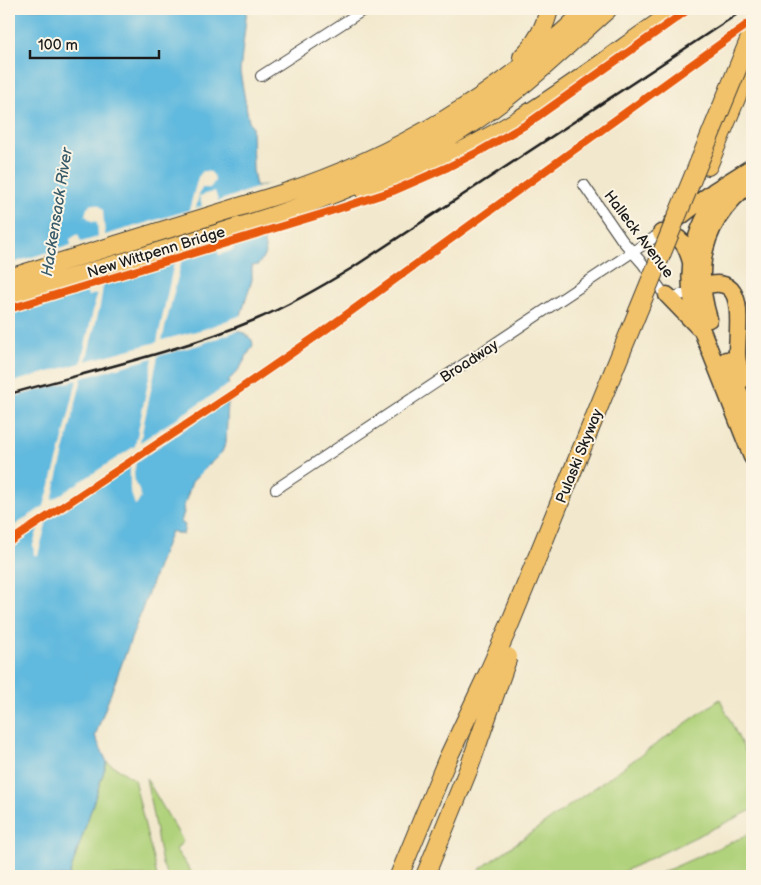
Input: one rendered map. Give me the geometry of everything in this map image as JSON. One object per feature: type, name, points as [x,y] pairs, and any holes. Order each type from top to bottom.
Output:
[{"type":"highway","points":[[486,91],[530,48],[540,32],[550,9]]},
{"type":"highway","points":[[263,220],[305,212],[366,192],[451,157],[525,115],[678,9]]},
{"type":"highway","points":[[300,198],[341,172],[394,147],[441,121],[517,71],[599,11]]},
{"type":"highway","points":[[300,198],[344,190],[431,148],[475,121],[535,76],[599,11]]},
{"type":"highway","name":"Pulaski Skyway","points":[[399,876],[447,760],[490,671],[509,626],[752,33]]},
{"type":"highway","name":"Pulaski Skyway","points":[[425,876],[469,768],[499,680],[519,630],[752,60]]},
{"type":"highway","points":[[661,233],[684,212],[714,191],[748,175]]},
{"type":"highway","points":[[691,262],[698,233],[708,212],[721,193],[748,175]]},
{"type":"highway","points":[[748,175],[714,225],[704,254],[694,308],[752,457]]},
{"type":"highway","name":"New Wittpenn Bridge","points":[[9,296],[263,220],[300,198]]},
{"type":"highway","name":"New Wittpenn Bridge","points":[[12,276],[300,198]]},
{"type":"highway","points":[[661,233],[673,235],[681,241],[687,250],[696,290],[751,420]]},
{"type":"highway","points":[[696,290],[712,284],[724,286],[734,294],[738,302],[738,359],[751,420]]},
{"type":"highway","points":[[667,295],[703,333]]},
{"type":"street","points":[[261,76],[364,9]]},
{"type":"street","name":"Halleck Avenue","points":[[584,185],[622,240],[667,295],[678,296],[696,290]]},
{"type":"street","name":"Broadway","points":[[276,488],[661,233]]},
{"type":"green space","points":[[720,699],[752,766],[752,810],[614,876],[470,876]]},
{"type":"green space","points":[[107,762],[134,779],[157,876],[69,876]]},
{"type":"green space","points":[[146,778],[183,841],[176,850],[194,876],[168,876],[162,864]]},
{"type":"green space","points":[[752,833],[752,876],[654,876]]},
{"type":"water","name":"Hackensack River","points":[[9,9],[247,9],[240,72],[249,122],[252,126],[253,170],[256,187],[279,182],[263,238],[266,253],[258,265],[252,266],[252,280],[236,331],[244,333],[252,340],[253,345],[240,368],[229,380],[226,442],[222,452],[192,482],[183,509],[181,522],[185,525],[183,535],[171,531],[95,736],[107,762],[69,876],[9,876]]},
{"type":"pier","points":[[203,171],[211,172],[215,181],[210,188],[202,188],[199,195],[196,208],[202,206],[199,196],[215,191],[218,201],[279,180],[281,183],[268,232],[232,242],[234,250],[219,255],[216,247],[183,256],[162,340],[204,329],[244,314],[240,330],[199,345],[158,356],[140,442],[231,383],[230,399],[136,462],[135,484],[141,497],[135,505],[130,490],[130,466],[47,521],[38,555],[34,555],[33,545],[38,528],[9,546],[9,529],[44,506],[60,451],[77,380],[9,398],[9,383],[81,363],[97,294],[88,296],[84,286],[9,310],[9,264],[71,245],[70,239],[78,234],[81,242],[98,237],[97,222],[91,221],[85,215],[87,208],[92,204],[99,205],[103,210],[105,235],[189,210],[198,177]],"holes":[[[175,258],[157,342],[86,361],[100,306],[104,280]],[[153,358],[135,446],[52,500],[82,378]]]},
{"type":"waterway","points":[[742,876],[752,871]]},
{"type":"railway","points":[[9,394],[134,360],[227,331],[293,302],[352,268],[745,9]]},
{"type":"railway","points":[[9,542],[321,333],[752,21]]},
{"type":"cycle path","points":[[9,309],[325,213],[393,191],[448,167],[527,124],[689,9]]},
{"type":"cycle path","points":[[9,542],[321,333],[752,21]]}]
